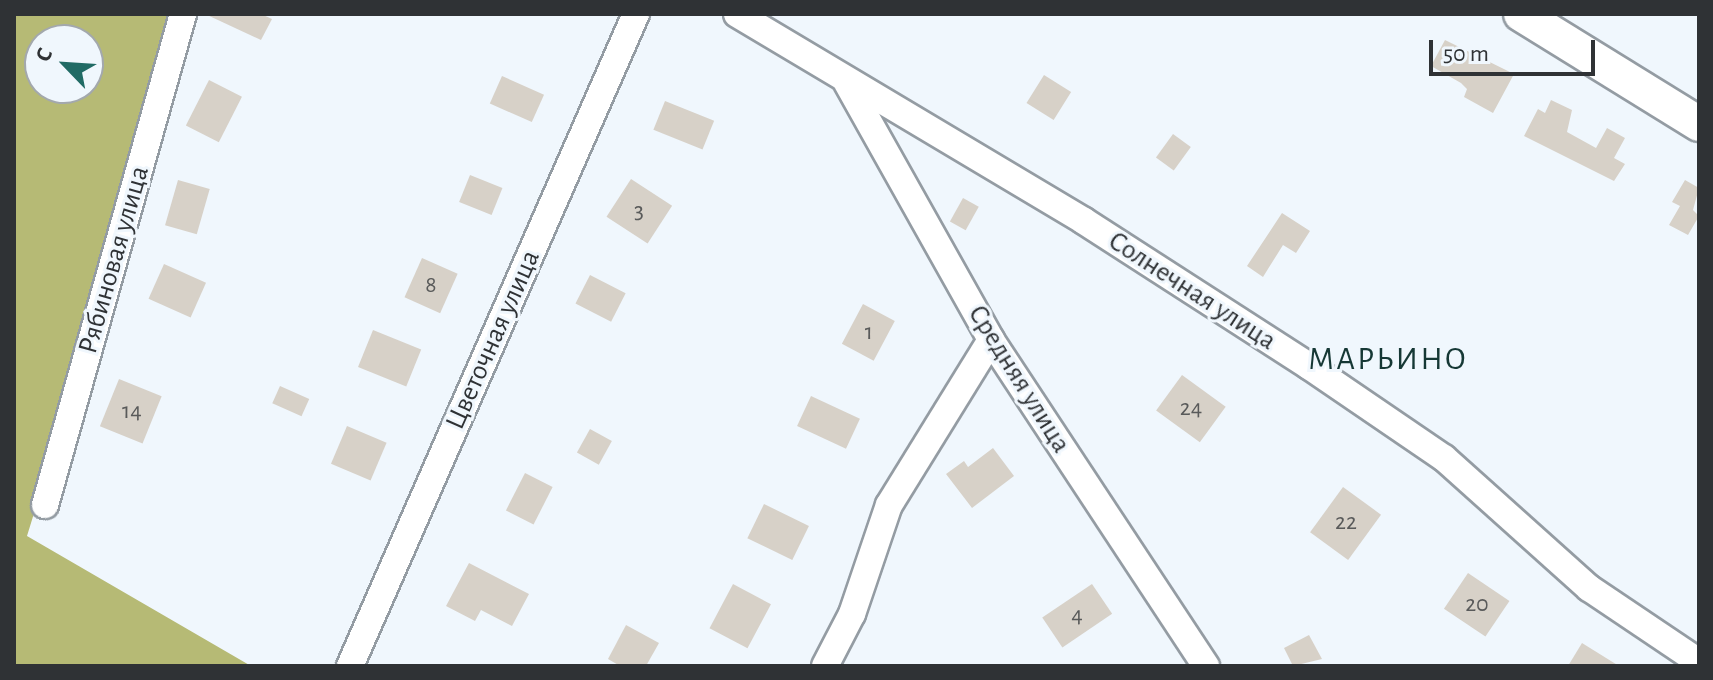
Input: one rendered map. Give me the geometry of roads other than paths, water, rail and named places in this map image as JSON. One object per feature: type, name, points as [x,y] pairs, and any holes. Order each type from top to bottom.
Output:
[{"type":"main road","points":[[1521,14],[1699,124]]},
{"type":"street","name":"Рябиновая улица","points":[[45,505],[183,14]]},
{"type":"street","name":"Цветочная улица","points":[[350,666],[636,14]]},
{"type":"street","name":"Солнечная улица","points":[[737,14],[847,83],[1084,221],[1309,366],[1444,458],[1589,588],[1699,662]]},
{"type":"street","name":"Средняя улица","points":[[847,83],[991,340],[1206,666]]},
{"type":"street","points":[[825,666],[852,614],[889,505],[991,340]]},
{"type":"district","name":"МАРЬИНО","points":[[1388,359]]}]
